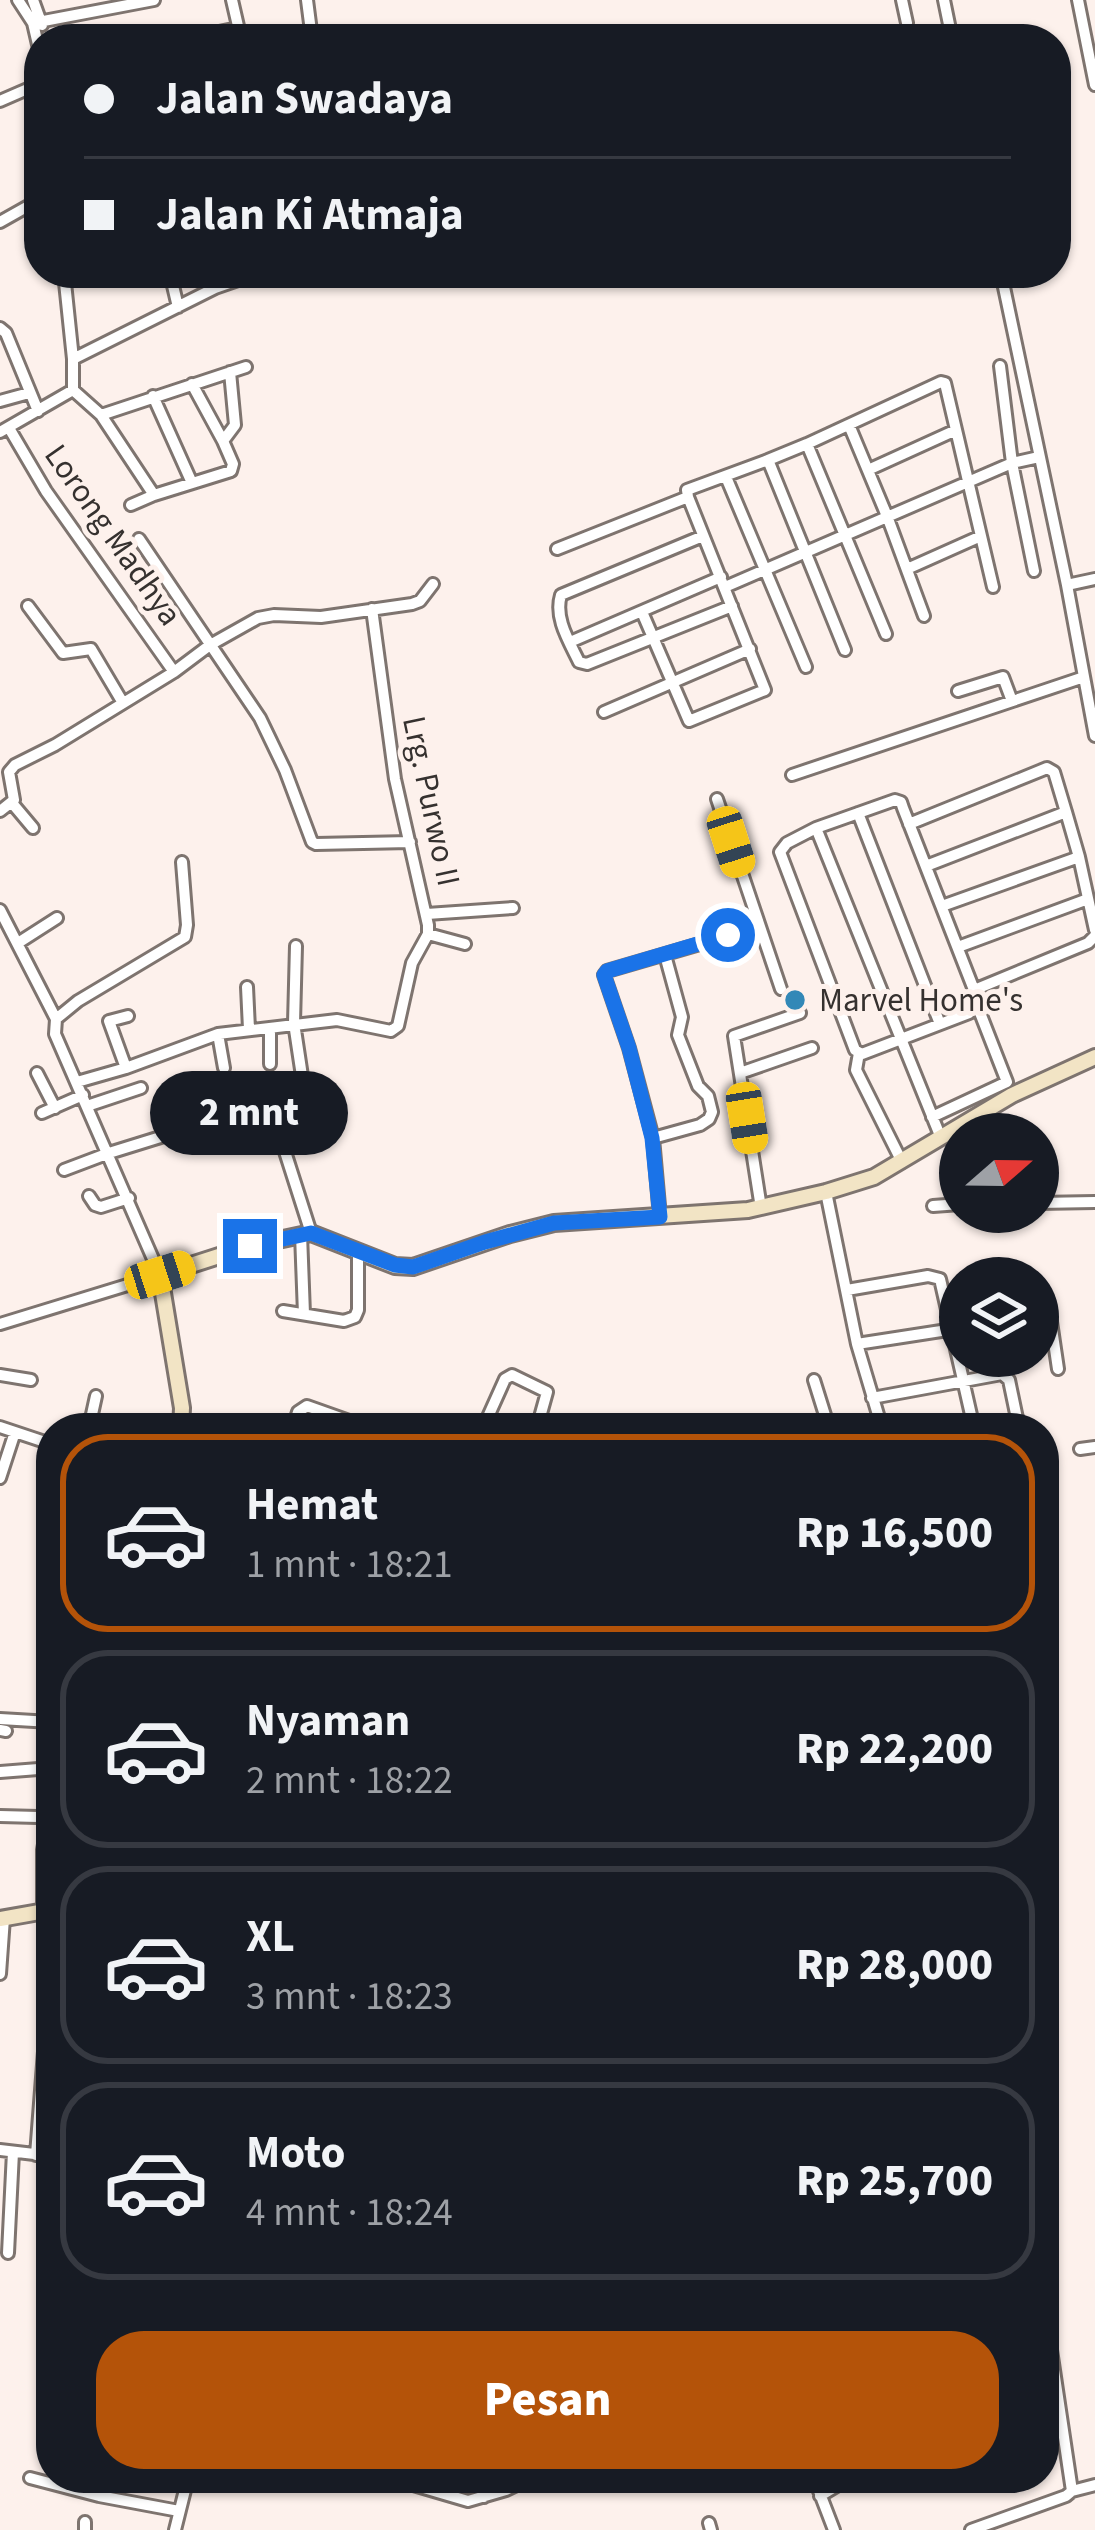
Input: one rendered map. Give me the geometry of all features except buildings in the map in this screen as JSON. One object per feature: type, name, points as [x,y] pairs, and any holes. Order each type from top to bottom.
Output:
[{"type":"street","points":[[18,0],[37,22]]},
{"type":"street","points":[[33,0],[37,22]]},
{"type":"street","points":[[37,22],[154,0]]},
{"type":"street","points":[[902,0],[907,22]]},
{"type":"street","points":[[1078,0],[1095,85]]},
{"type":"street","points":[[1081,16],[1095,13]]},
{"type":"street","points":[[65,288],[73,390],[101,415],[154,495]]},
{"type":"street","points":[[174,288],[178,307]]},
{"type":"street","points":[[73,358],[215,288]]},
{"type":"street","points":[[1003,288],[1034,571]]},
{"type":"street","points":[[0,328],[38,411]]},
{"type":"street","points":[[101,415],[246,367]]},
{"type":"street","points":[[1000,367],[1067,585],[1095,736]]},
{"type":"street","points":[[223,441],[235,425],[230,372]]},
{"type":"street","points":[[642,612],[689,721],[766,690],[687,490],[807,444],[943,382],[993,587]]},
{"type":"street","points":[[131,505],[233,467],[191,384]]},
{"type":"street","points":[[4,430],[73,390]]},
{"type":"street","points":[[0,401],[29,393]]},
{"type":"street","points":[[153,396],[192,483]]},
{"type":"street","points":[[849,425],[924,616]]},
{"type":"street","name":"Lorong Madhya","points":[[4,430],[174,672]]},
{"type":"street","points":[[868,470],[956,430]]},
{"type":"street","points":[[807,444],[886,634]]},
{"type":"street","points":[[768,460],[845,650]]},
{"type":"street","points":[[569,642],[765,569],[1025,460]]},
{"type":"street","points":[[726,476],[806,667]]},
{"type":"street","points":[[557,549],[688,497]]},
{"type":"street","points":[[703,536],[561,595],[558,610],[569,642],[578,662],[587,664],[732,606]]},
{"type":"street","points":[[907,569],[981,536]]},
{"type":"street","points":[[139,539],[272,740],[314,844],[410,842]]},
{"type":"street","points":[[1067,585],[1095,578]]},
{"type":"street","points":[[32,828],[12,803],[9,772],[15,765],[174,672],[210,645],[266,616],[320,616],[420,601],[433,584]]},
{"type":"street","points":[[28,606],[63,653],[91,649],[123,703]]},
{"type":"street","name":"Lrg. Purwo II","points":[[77,1082],[218,1034],[337,1020],[394,1030],[398,1026],[416,953],[428,934],[427,914],[386,721],[372,609]]},
{"type":"street","points":[[604,712],[750,649]]},
{"type":"street","points":[[958,691],[1003,677],[1012,701]]},
{"type":"street","points":[[792,775],[1084,677]]},
{"type":"street","points":[[909,824],[1047,768],[1054,772],[1095,933],[1088,943],[974,990]]},
{"type":"street","points":[[717,799],[781,989]]},
{"type":"street","points":[[902,1162],[856,1070],[859,1053],[780,852],[787,843],[816,828],[898,800],[1006,1082],[932,1117]]},
{"type":"street","points":[[0,811],[12,803]]},
{"type":"street","points":[[926,866],[1066,812]]},
{"type":"street","points":[[857,813],[940,1024]]},
{"type":"street","points":[[816,828],[939,1133]]},
{"type":"street","points":[[941,906],[1079,856]]},
{"type":"street","points":[[56,1019],[184,939],[182,862]]},
{"type":"street","points":[[958,947],[1088,899]]},
{"type":"street","points":[[427,914],[513,908]]},
{"type":"street","points":[[0,910],[56,1019],[55,1034],[160,1275],[182,1413]]},
{"type":"street","points":[[18,943],[57,918]]},
{"type":"street","points":[[660,1217],[652,1138],[629,1048],[604,978],[607,971],[758,926]]},
{"type":"street","points":[[428,934],[465,944]]},
{"type":"street","points":[[296,946],[294,1023],[302,1076]]},
{"type":"street","points":[[652,1138],[700,1125],[712,1112],[678,1035],[682,1017],[665,955]]},
{"type":"street","points":[[247,987],[249,1029]]},
{"type":"street","points":[[859,1053],[977,1006]]},
{"type":"street","points":[[760,1208],[734,1036],[800,1013]]},
{"type":"street","points":[[126,1068],[110,1021],[128,1016]]},
{"type":"street","points":[[270,1028],[270,1064]]},
{"type":"street","points":[[218,1034],[224,1068]]},
{"type":"street","points":[[740,1073],[812,1048]]},
{"type":"street","points":[[981,1113],[1095,1057]]},
{"type":"street","points":[[37,1073],[55,1108]]},
{"type":"street","points":[[42,1113],[141,1088]]},
{"type":"street","points":[[64,1170],[167,1136]]},
{"type":"street","points":[[280,1136],[306,1233],[304,1314]]},
{"type":"street","points":[[0,1324],[306,1233],[413,1267],[554,1223],[760,1208],[874,1177],[939,1139]]},
{"type":"street","points":[[826,1192],[856,1344],[877,1413]]},
{"type":"street","points":[[88,1196],[100,1208],[129,1198]]},
{"type":"street","points":[[1059,1203],[1095,1202]]},
{"type":"street","points":[[933,1206],[939,1206]]},
{"type":"street","points":[[283,1311],[344,1321],[355,1318],[358,1251]]},
{"type":"street","points":[[847,1290],[939,1280]]},
{"type":"street","points":[[856,1344],[939,1332]]},
{"type":"street","points":[[872,1398],[999,1374],[1009,1380],[1016,1413]]},
{"type":"street","points":[[0,1375],[31,1380]]},
{"type":"street","points":[[490,1413],[505,1379],[512,1375],[548,1392],[542,1413]]},
{"type":"street","points":[[961,1377],[970,1413]]},
{"type":"street","points":[[814,1380],[824,1413]]},
{"type":"street","points":[[92,1413],[96,1396]]},
{"type":"street","points":[[0,1427],[36,1439]]},
{"type":"street","points":[[0,1478],[15,1432]]},
{"type":"street","points":[[1080,1449],[1095,1447]]},
{"type":"street","points":[[2,1727],[36,1723]]},
{"type":"street","points":[[0,1772],[36,1769]]},
{"type":"street","points":[[0,1816],[36,1817]]},
{"type":"street","points":[[0,1974],[2,1918],[36,1913]]},
{"type":"street","points":[[8,2253],[7,2151],[36,2155]]},
{"type":"street","points":[[1059,2406],[1072,2491]]},
{"type":"street","points":[[30,2478],[36,2480]]},
{"type":"street","points":[[971,2530],[1095,2485]]},
{"type":"street","points":[[88,2493],[181,2505]]},
{"type":"street","points":[[175,2530],[184,2493]]},
{"type":"street","points":[[442,2493],[468,2501],[497,2493]]},
{"type":"street","points":[[484,2497],[485,2493]]},
{"type":"street","points":[[819,2493],[834,2530]]},
{"type":"street","points":[[820,2496],[825,2493]]},
{"type":"place","name":"Marvel Home's","points":[[795,1000]]},
{"type":"route","points":[[250,1246],[311,1233],[395,1265],[413,1267],[554,1223],[660,1217],[652,1138],[604,975],[728,935]]}]
